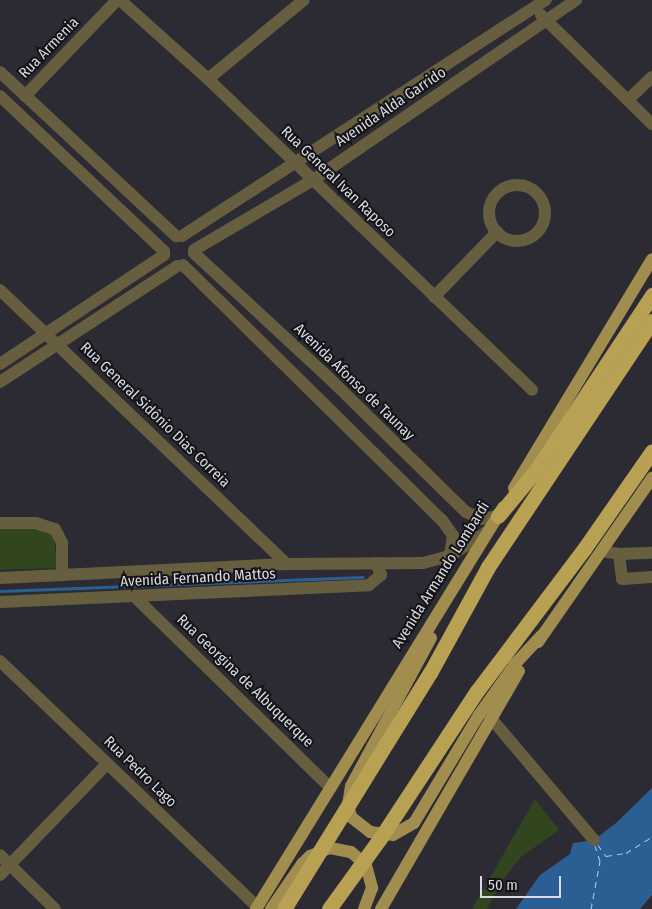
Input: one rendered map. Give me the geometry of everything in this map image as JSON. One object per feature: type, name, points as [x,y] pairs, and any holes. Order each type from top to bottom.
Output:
[{"type":"highway","points":[[498,516],[537,469],[652,295]]},
{"type":"highway","points":[[284,909],[430,673],[488,567],[652,321]]},
{"type":"highway","points":[[329,909],[381,837],[476,691],[584,549],[652,451]]},
{"type":"main road","name":"Avenida Armando Lombardi","points":[[257,908],[498,516],[652,259]]},
{"type":"main road","points":[[385,908],[490,717],[542,635],[652,478]]},
{"type":"main road","points":[[452,590],[412,678],[351,786],[348,804],[351,817],[370,832],[393,834],[414,823],[479,715],[516,663],[542,635]]},
{"type":"main road","points":[[271,909],[302,864],[320,851],[336,848],[351,852],[366,865],[372,888],[364,909]]},
{"type":"street","name":"Rua General Ivan Raposo","points":[[118,0],[208,79],[532,390]]},
{"type":"street","name":"Rua Armenia","points":[[25,96],[118,0]]},
{"type":"street","points":[[208,79],[304,0]]},
{"type":"street","name":"Avenida Alda Garrido","points":[[179,236],[296,164],[546,0]]},
{"type":"street","name":"Avenida Alda Garrido","points":[[194,252],[313,180],[576,0]]},
{"type":"street","points":[[534,8],[652,124]]},
{"type":"street","points":[[0,72],[179,236],[190,241],[194,252],[180,265],[0,382]]},
{"type":"street","points":[[628,100],[652,77]]},
{"type":"street","points":[[0,96],[164,253],[180,265],[442,520],[453,536],[450,556]]},
{"type":"street","points":[[515,185],[525,186],[541,198],[545,218],[534,235],[515,241],[497,232],[490,213],[492,202],[501,191],[515,185]]},
{"type":"street","points":[[434,297],[497,232]]},
{"type":"street","points":[[0,364],[164,253],[167,241],[179,236]]},
{"type":"street","name":"Avenida Afonso de Taunay","points":[[194,252],[327,376],[466,512],[482,519],[498,516]]},
{"type":"street","name":"Rua General Sidônio Dias Correia","points":[[0,290],[287,564]]},
{"type":"street","points":[[0,523],[36,522],[55,530],[62,543],[62,575]]},
{"type":"street","name":"Avenida Fernando Mattos","points":[[0,578],[287,564],[423,563],[450,556],[488,531]]},
{"type":"street","points":[[602,551],[619,554],[652,553]]},
{"type":"street","points":[[619,554],[622,579],[652,577]]},
{"type":"street","name":"Avenida Fernando Mattos","points":[[0,602],[136,598],[368,585],[381,575],[376,563]]},
{"type":"street","name":"Rua Georgina de Albuquerque","points":[[136,598],[331,788]]},
{"type":"street","name":"Rua Pedro Lago","points":[[0,661],[257,908]]},
{"type":"street","points":[[490,717],[594,840]]},
{"type":"street","points":[[0,875],[107,764]]},
{"type":"street","points":[[0,855],[55,909]]},
{"type":"green space","points":[[43,527],[54,536],[57,568],[0,570],[0,529]]},
{"type":"green space","points":[[535,799],[559,830],[521,857],[504,878],[487,909],[472,909]]},
{"type":"water","points":[[652,788],[652,895],[640,909],[516,909],[540,875],[570,854],[573,843],[594,840],[616,823]]},
{"type":"waterway","points":[[0,591],[363,577]]},
{"type":"ferry route","points":[[598,845],[606,856],[626,853],[652,837]]},
{"type":"ferry route","points":[[591,909],[600,861],[595,846]]}]
